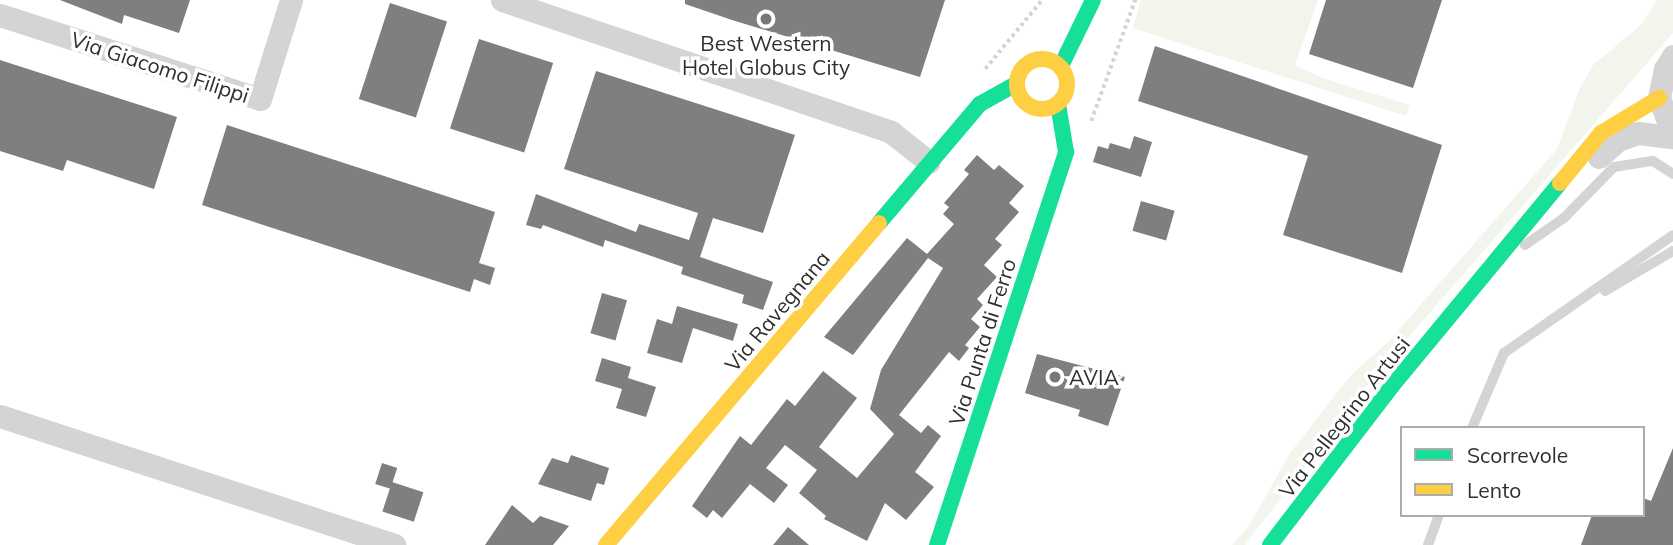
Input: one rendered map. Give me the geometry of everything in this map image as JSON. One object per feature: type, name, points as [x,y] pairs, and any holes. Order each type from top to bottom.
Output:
[{"type":"street","name":"Via Giacomo Filippi","points":[[0,15],[260,99],[291,0]]},
{"type":"street","points":[[502,0],[891,132],[929,162]]},
{"type":"street","points":[[1086,0],[1044,58],[1028,63],[1018,90],[1029,106],[1051,107],[1067,90],[1061,66],[1093,0]]},
{"type":"street","points":[[1452,316],[1520,248],[1608,146],[1638,133],[1673,135],[1659,98],[1665,69],[1673,56]]},
{"type":"street","points":[[1044,58],[1061,66]]},
{"type":"street","name":"Via Ravegnana","points":[[606,545],[981,104],[1018,90]]},
{"type":"street","name":"Via Pellegrino Artusi","points":[[1270,545],[1392,386],[1601,133],[1659,98]]},
{"type":"street","name":"Via Punta di Ferro","points":[[937,545],[1066,152],[1051,107]]},
{"type":"street","points":[[0,416],[394,545]]},
{"type":"lane","points":[[1520,248],[1564,218],[1614,167],[1653,161],[1673,174]]},
{"type":"lane","points":[[1473,426],[1504,353],[1673,235]]},
{"type":"lane","points":[[1550,321],[1673,251]]},
{"type":"lane","points":[[1428,545],[1438,517]]},
{"type":"path","points":[[1091,121],[1135,0]]},
{"type":"shaded area","points":[[1141,0],[1318,0],[1295,65],[1322,78],[1410,105],[1406,116],[1133,28]]},
{"type":"shaded area","points":[[1657,0],[1673,0],[1673,33],[1366,386],[1245,545],[1232,545],[1249,526],[1290,453],[1351,375],[1388,342],[1557,149],[1580,88],[1593,65],[1642,24]]},
{"type":"building","points":[[60,0],[190,0],[179,33],[124,15],[122,24]]},
{"type":"building","points":[[685,0],[945,0],[920,77],[732,20],[685,4]]},
{"type":"building","points":[[1326,0],[1442,0],[1413,88],[1309,54]]},
{"type":"building","points":[[390,3],[447,22],[416,118],[359,99]]},
{"type":"building","points":[[479,39],[553,63],[524,153],[450,128]]},
{"type":"building","points":[[1155,46],[1442,145],[1402,273],[1283,235],[1308,156],[1138,101]]},
{"type":"building","points":[[0,60],[177,117],[154,189],[67,160],[63,171],[0,151]]},
{"type":"building","points":[[596,71],[795,135],[763,233],[713,218],[700,257],[773,282],[763,310],[742,303],[744,295],[681,274],[683,267],[605,240],[603,247],[543,225],[541,229],[526,225],[536,194],[636,232],[639,224],[689,240],[698,213],[564,169]]},
{"type":"building","points":[[227,125],[495,212],[479,263],[495,268],[490,285],[474,279],[470,292],[202,205]]},
{"type":"building","points":[[1134,136],[1152,142],[1141,177],[1093,162],[1098,146],[1108,149],[1110,143],[1130,149]]},
{"type":"building","points":[[977,155],[994,170],[999,165],[1024,186],[1009,203],[1019,212],[995,239],[1002,245],[984,265],[997,277],[977,299],[983,305],[971,319],[980,327],[965,345],[969,348],[959,361],[949,352],[899,415],[921,433],[928,425],[941,436],[915,472],[934,487],[906,520],[885,503],[867,541],[824,519],[826,516],[799,493],[817,470],[785,445],[766,468],[788,485],[774,503],[750,484],[722,518],[713,510],[707,518],[692,506],[740,436],[751,445],[787,399],[795,406],[823,371],[857,398],[819,447],[857,478],[894,434],[870,409],[881,370],[943,268],[928,258],[853,355],[824,337],[907,238],[927,254],[954,224],[943,214],[949,207],[944,203],[969,174],[964,170]]},
{"type":"building","points":[[1141,201],[1175,211],[1166,240],[1132,231]]},
{"type":"building","points":[[602,293],[627,300],[615,341],[590,333]]},
{"type":"building","points":[[677,306],[738,324],[733,341],[693,328],[682,363],[647,353],[657,319],[672,324]]},
{"type":"building","points":[[1037,354],[1125,377],[1108,426],[1078,416],[1080,410],[1025,393]]},
{"type":"building","points":[[602,358],[631,367],[628,378],[656,387],[646,417],[616,408],[622,389],[595,381]]},
{"type":"building","points":[[1673,448],[1673,545],[1581,545],[1591,517],[1645,517],[1645,499],[1651,501]]},
{"type":"building","points":[[571,455],[609,468],[604,485],[597,483],[591,501],[538,484],[552,458],[568,463]]},
{"type":"building","points":[[382,463],[397,468],[390,489],[375,484]]},
{"type":"building","points":[[392,482],[423,492],[414,522],[382,511]]},
{"type":"building","points":[[512,505],[533,523],[540,516],[569,526],[553,545],[485,545]]},
{"type":"building","points":[[788,527],[809,545],[773,545]]},
{"type":"traffic: fast","points":[[1061,66],[1093,0]]},
{"type":"traffic: fast","points":[[879,223],[980,104],[1016,84]]},
{"type":"traffic: fast","points":[[937,545],[1066,152],[1058,104]]},
{"type":"traffic: fast","points":[[1270,545],[1392,386],[1560,183]]},
{"type":"traffic: slow","points":[[1032,60],[1052,60],[1066,74],[1067,84],[1066,94],[1052,108],[1032,108],[1018,94],[1018,74],[1032,60]]},
{"type":"traffic: slow","points":[[1560,183],[1601,133],[1659,98]]},
{"type":"traffic: slow","points":[[606,545],[879,223]]},
{"type":"place","name":"Best Western Hotel Globus City","points":[[766,19]]},
{"type":"place","name":"AVIA","points":[[1055,377]]}]
